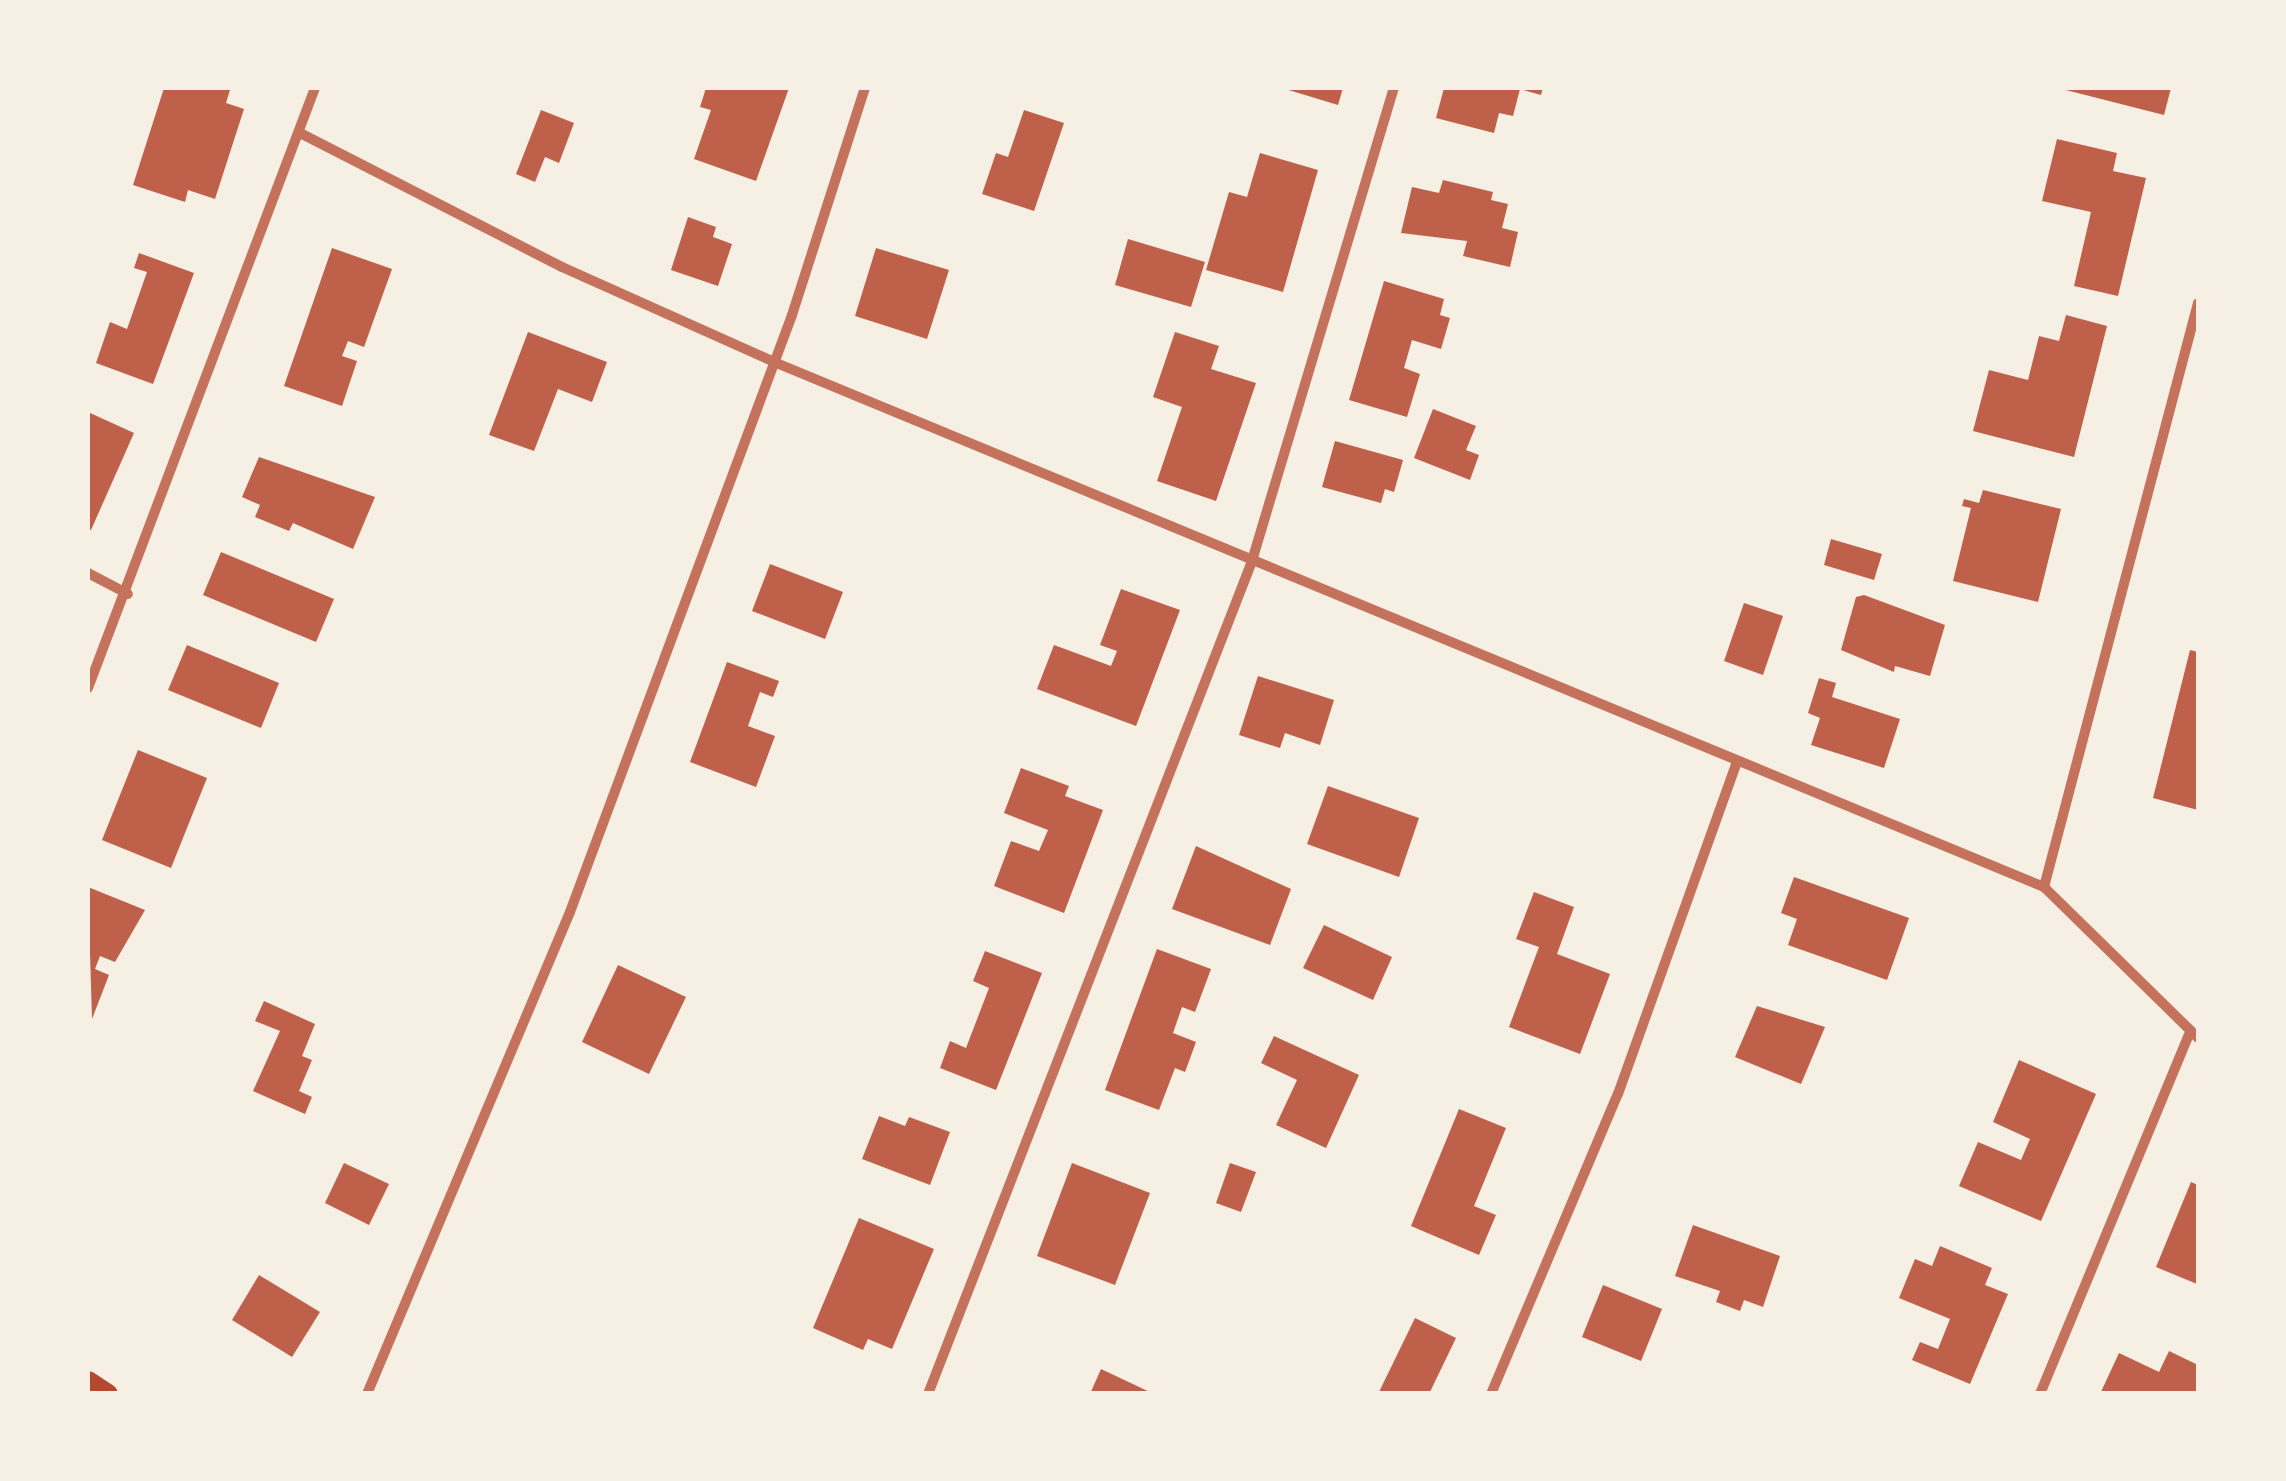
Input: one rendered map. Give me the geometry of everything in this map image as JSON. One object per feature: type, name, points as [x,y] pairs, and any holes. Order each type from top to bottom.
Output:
[{"type":"main road","points":[[88,1381],[108,1394]]},
{"type":"street","points":[[88,688],[128,594],[316,88]]},
{"type":"street","points":[[367,1394],[570,912],[774,362],[865,88]]},
{"type":"street","points":[[928,1394],[1251,564],[1394,88]]},
{"type":"street","points":[[302,134],[562,267],[774,362],[1251,564],[2044,887],[2194,1037],[2040,1394]]},
{"type":"street","points":[[2044,887],[2198,303]]},
{"type":"street","points":[[88,573],[128,594]]},
{"type":"street","points":[[1491,1394],[1618,1094],[1736,764]]},
{"type":"building","points":[[164,88],[230,90],[226,103],[244,109],[215,199],[188,190],[185,202],[133,185]]},
{"type":"building","points":[[706,88],[789,88],[756,181],[694,159],[711,110],[700,107]]},
{"type":"building","points":[[1282,88],[1343,88],[1338,105]]},
{"type":"building","points":[[1444,88],[1543,88],[1541,95],[1520,89],[1513,116],[1499,113],[1494,133],[1436,118]]},
{"type":"building","points":[[2058,88],[2171,88],[2164,115]]},
{"type":"building","points":[[541,110],[574,123],[559,163],[545,157],[535,182],[516,174]]},
{"type":"building","points":[[1024,110],[1064,123],[1034,211],[982,194],[996,153],[1008,157]]},
{"type":"building","points":[[2057,139],[2117,153],[2113,171],[2146,178],[2118,296],[2074,286],[2091,212],[2042,201]]},
{"type":"building","points":[[1260,153],[1318,170],[1283,292],[1206,270],[1229,192],[1247,197]]},
{"type":"building","points":[[1443,180],[1493,192],[1491,200],[1508,204],[1502,228],[1518,232],[1510,267],[1463,256],[1467,241],[1401,233],[1412,187],[1439,193]]},
{"type":"building","points":[[688,217],[716,227],[713,237],[732,244],[718,286],[671,270]]},
{"type":"building","points":[[1128,239],[1205,262],[1191,307],[1115,285]]},
{"type":"building","points":[[332,248],[392,269],[364,347],[348,341],[342,356],[357,361],[342,406],[284,386]]},
{"type":"building","points":[[876,248],[949,270],[927,339],[855,316]]},
{"type":"building","points":[[139,253],[194,273],[153,384],[96,363],[110,322],[127,329],[147,272],[134,268]]},
{"type":"building","points":[[1384,281],[1444,299],[1440,315],[1450,318],[1441,349],[1412,340],[1404,368],[1420,374],[1407,417],[1349,400]]},
{"type":"building","points":[[2066,315],[2107,326],[2074,457],[1973,431],[1989,370],[2028,380],[2039,336],[2059,341]]},
{"type":"building","points":[[528,332],[607,362],[592,402],[558,389],[534,451],[489,435]]},
{"type":"building","points":[[1175,332],[1219,346],[1211,369],[1256,383],[1216,501],[1157,481],[1182,407],[1153,397]]},
{"type":"building","points":[[1433,409],[1476,426],[1466,450],[1479,455],[1470,480],[1414,458]]},
{"type":"building","points":[[88,412],[134,433],[91,530],[88,529]]},
{"type":"building","points":[[1335,441],[1403,460],[1394,492],[1385,489],[1381,503],[1322,487]]},
{"type":"building","points":[[259,457],[375,497],[353,549],[293,523],[289,531],[255,517],[260,505],[242,497]]},
{"type":"building","points":[[1983,490],[2061,509],[2038,602],[1953,581],[1971,508],[1962,506],[1964,499],[1979,503]]},
{"type":"building","points":[[1831,539],[1882,554],[1874,580],[1824,565]]},
{"type":"building","points":[[221,552],[334,599],[316,642],[203,595]]},
{"type":"building","points":[[770,564],[843,592],[825,639],[752,611]]},
{"type":"building","points":[[1121,589],[1180,610],[1136,726],[1037,689],[1054,645],[1111,666],[1117,651],[1100,645]]},
{"type":"building","points":[[1864,595],[1945,625],[1930,676],[1895,666],[1894,672],[1841,650],[1856,597]]},
{"type":"building","points":[[1744,603],[1783,616],[1763,675],[1724,661]]},
{"type":"building","points":[[187,645],[279,683],[261,728],[168,690]]},
{"type":"building","points":[[2190,650],[2198,652],[2198,810],[2153,798]]},
{"type":"building","points":[[727,662],[779,681],[773,697],[760,692],[748,726],[775,736],[756,787],[690,762]]},
{"type":"building","points":[[1258,676],[1334,700],[1320,745],[1285,733],[1280,748],[1239,735]]},
{"type":"building","points":[[1819,678],[1836,683],[1832,697],[1900,719],[1884,768],[1811,745],[1820,718],[1808,713]]},
{"type":"building","points":[[138,750],[207,778],[171,868],[102,840]]},
{"type":"building","points":[[1021,768],[1069,786],[1065,796],[1103,810],[1064,913],[994,886],[1011,841],[1039,851],[1048,830],[1004,813]]},
{"type":"building","points":[[1328,786],[1419,818],[1399,877],[1307,844]]},
{"type":"building","points":[[1196,846],[1291,889],[1270,945],[1172,909]]},
{"type":"building","points":[[1794,877],[1909,918],[1887,980],[1788,945],[1797,919],[1781,913]]},
{"type":"building","points":[[88,887],[145,910],[115,962],[100,956],[95,969],[109,975],[92,1019]]},
{"type":"building","points":[[1534,892],[1574,907],[1557,954],[1610,974],[1580,1054],[1509,1027],[1539,947],[1516,939]]},
{"type":"building","points":[[1324,925],[1392,957],[1373,1000],[1303,968]]},
{"type":"building","points":[[1157,949],[1211,969],[1195,1012],[1182,1007],[1173,1033],[1196,1042],[1185,1072],[1175,1068],[1159,1110],[1105,1090]]},
{"type":"building","points":[[985,951],[1042,973],[996,1090],[940,1068],[950,1041],[966,1048],[989,988],[973,981]]},
{"type":"building","points":[[618,965],[686,997],[649,1074],[582,1042]]},
{"type":"building","points":[[264,1001],[315,1024],[302,1056],[312,1060],[299,1091],[312,1097],[305,1114],[253,1091],[280,1031],[255,1021]]},
{"type":"building","points":[[1757,1006],[1825,1027],[1801,1084],[1735,1057]]},
{"type":"building","points":[[1274,1036],[1359,1075],[1326,1148],[1276,1125],[1297,1080],[1261,1063]]},
{"type":"building","points":[[2019,1060],[2096,1094],[2041,1221],[1959,1186],[1978,1142],[2021,1160],[2030,1139],[1993,1122]]},
{"type":"building","points":[[1459,1109],[1506,1128],[1474,1206],[1496,1215],[1479,1255],[1411,1226]]},
{"type":"building","points":[[879,1116],[905,1126],[909,1117],[950,1132],[930,1185],[862,1159]]},
{"type":"building","points":[[344,1163],[389,1184],[369,1225],[325,1203]]},
{"type":"building","points":[[1072,1163],[1150,1193],[1115,1285],[1037,1256]]},
{"type":"building","points":[[1230,1163],[1256,1172],[1241,1212],[1216,1203]]},
{"type":"building","points":[[2191,1182],[2198,1185],[2197,1284],[2156,1267]]},
{"type":"building","points":[[859,1218],[934,1249],[892,1349],[868,1339],[863,1350],[813,1328]]},
{"type":"building","points":[[1693,1225],[1780,1256],[1763,1307],[1744,1300],[1740,1311],[1716,1302],[1720,1291],[1675,1276]]},
{"type":"building","points":[[1940,1246],[1992,1268],[1985,1285],[2008,1294],[1970,1384],[1912,1360],[1920,1342],[1938,1349],[1950,1319],[1899,1298],[1915,1259],[1932,1266]]},
{"type":"building","points":[[259,1275],[320,1312],[292,1357],[232,1320]]},
{"type":"building","points":[[1603,1285],[1662,1309],[1641,1361],[1582,1337]]},
{"type":"building","points":[[1415,1318],[1456,1338],[1429,1394],[1378,1394]]},
{"type":"building","points":[[2169,1351],[2198,1365],[2198,1394],[2100,1394],[2119,1353],[2159,1372]]},
{"type":"building","points":[[1101,1369],[1154,1394],[1090,1394]]}]
